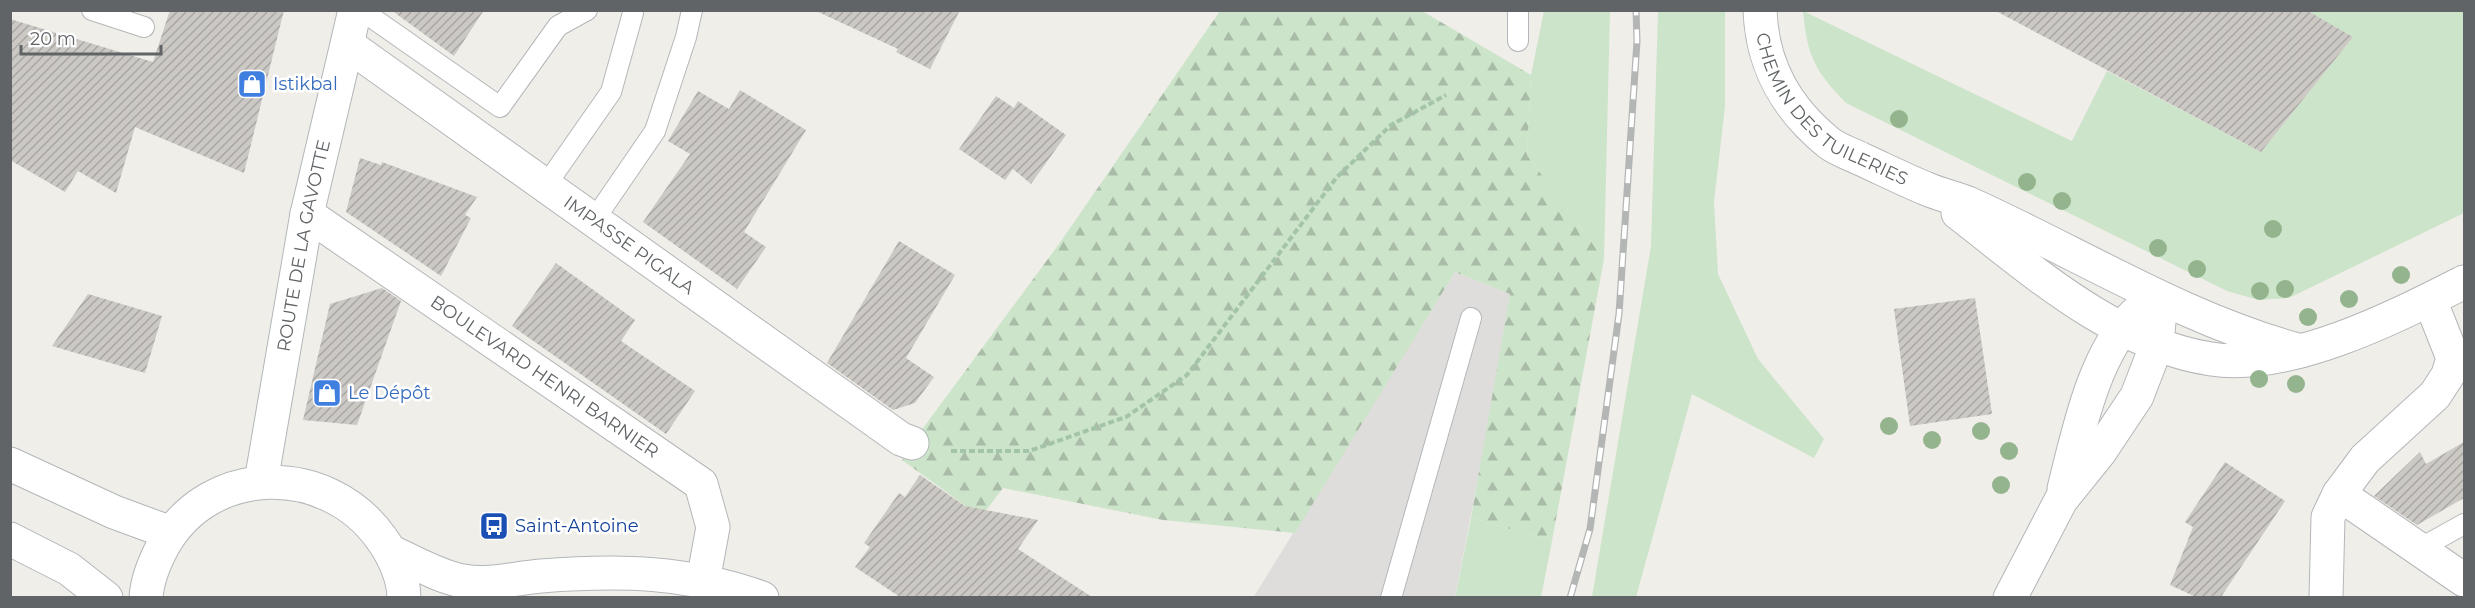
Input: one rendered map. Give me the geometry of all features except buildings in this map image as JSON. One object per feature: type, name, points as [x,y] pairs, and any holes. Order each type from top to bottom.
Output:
[{"type":"street","name":"ROUTE DE LA GAVOTTE","points":[[261,482],[307,214],[355,10]]},
{"type":"street","name":"CHEMIN DES TUILERIES","points":[[1760,10],[1767,57],[1780,90],[1803,119],[1831,144],[1928,190],[1997,216],[2159,299],[2242,333],[2301,351]]},
{"type":"street","name":"IMPASSE PIGALA","points":[[348,45],[901,439],[912,443]]},
{"type":"street","name":"CHEMIN DES TUILERIES","points":[[1928,190],[2050,283],[2121,328],[2157,344],[2212,359],[2250,359],[2320,347],[2430,300],[2464,282]]},
{"type":"street","name":"BOULEVARD HENRI BARNIER","points":[[307,214],[701,484],[713,527],[703,581]]},
{"type":"street","points":[[2061,500],[2094,386],[2121,328],[2137,313],[2159,299]]},
{"type":"street","points":[[2010,597],[2061,500],[2099,453],[2137,396],[2157,344],[2159,299]]},
{"type":"street","points":[[2326,597],[2328,517],[2339,494],[2364,459],[2435,395],[2448,375],[2453,358],[2430,300]]},
{"type":"street","points":[[10,464],[114,512],[171,533]]},
{"type":"street","points":[[146,597],[154,562],[171,533],[196,508],[227,490],[261,482],[300,483],[337,497],[368,520],[391,552],[404,597]]},
{"type":"street","points":[[2339,494],[2464,580]]},
{"type":"street","points":[[10,539],[69,569],[106,597]]},
{"type":"street","points":[[391,552],[461,581],[480,583],[541,576],[645,572],[737,588],[762,597]]},
{"type":"lane","points":[[92,10],[144,27]]},
{"type":"lane","points":[[361,10],[500,107],[558,26],[587,10]]},
{"type":"lane","points":[[594,220],[655,131],[686,37],[692,10]]},
{"type":"lane","points":[[1518,10],[1518,41]]},
{"type":"lane","points":[[546,185],[611,92],[631,11]]},
{"type":"lane","points":[[1391,597],[1471,318]]},
{"type":"lane","points":[[2419,549],[2464,524]]},
{"type":"path","points":[[912,443],[956,452],[1029,451],[1126,417],[1187,375],[1337,177],[1391,125],[1446,95]]},
{"type":"shaded area","points":[[1455,272],[1510,294],[1496,386],[1455,597],[1253,598]]},
{"type":"green space","points":[[1220,11],[1422,11],[1531,75],[1527,155],[1604,259],[1552,541],[1471,518],[1510,294],[1455,272],[1295,533],[1163,520],[1003,488],[981,517],[902,460],[912,443],[1059,244]]},
{"type":"green space","points":[[1544,11],[1610,11],[1604,259],[1527,155],[1531,75]]},
{"type":"green space","points":[[1658,11],[1725,11],[1725,106],[1714,202],[1718,274],[1758,359],[1824,439],[1814,458],[1692,394],[1636,597],[1592,597],[1651,246]]},
{"type":"green space","points":[[1803,11],[2072,141],[2107,71],[2261,152],[2353,37],[2306,11],[2464,11],[2464,213],[2289,298],[2259,300],[2227,291],[1846,103],[1814,62],[1807,40]]},
{"type":"green space","points":[[1471,518],[1552,541],[1541,597],[1455,598]]},
{"type":"railway","points":[[1570,598],[1590,529],[1619,314],[1637,41],[1636,10]]},
{"type":"place","name":"Istikbal","points":[[252,84]]},
{"type":"place","name":"Le Dépôt","points":[[327,393]]},
{"type":"place","name":"Saint-Antoine","points":[[494,526]]}]
